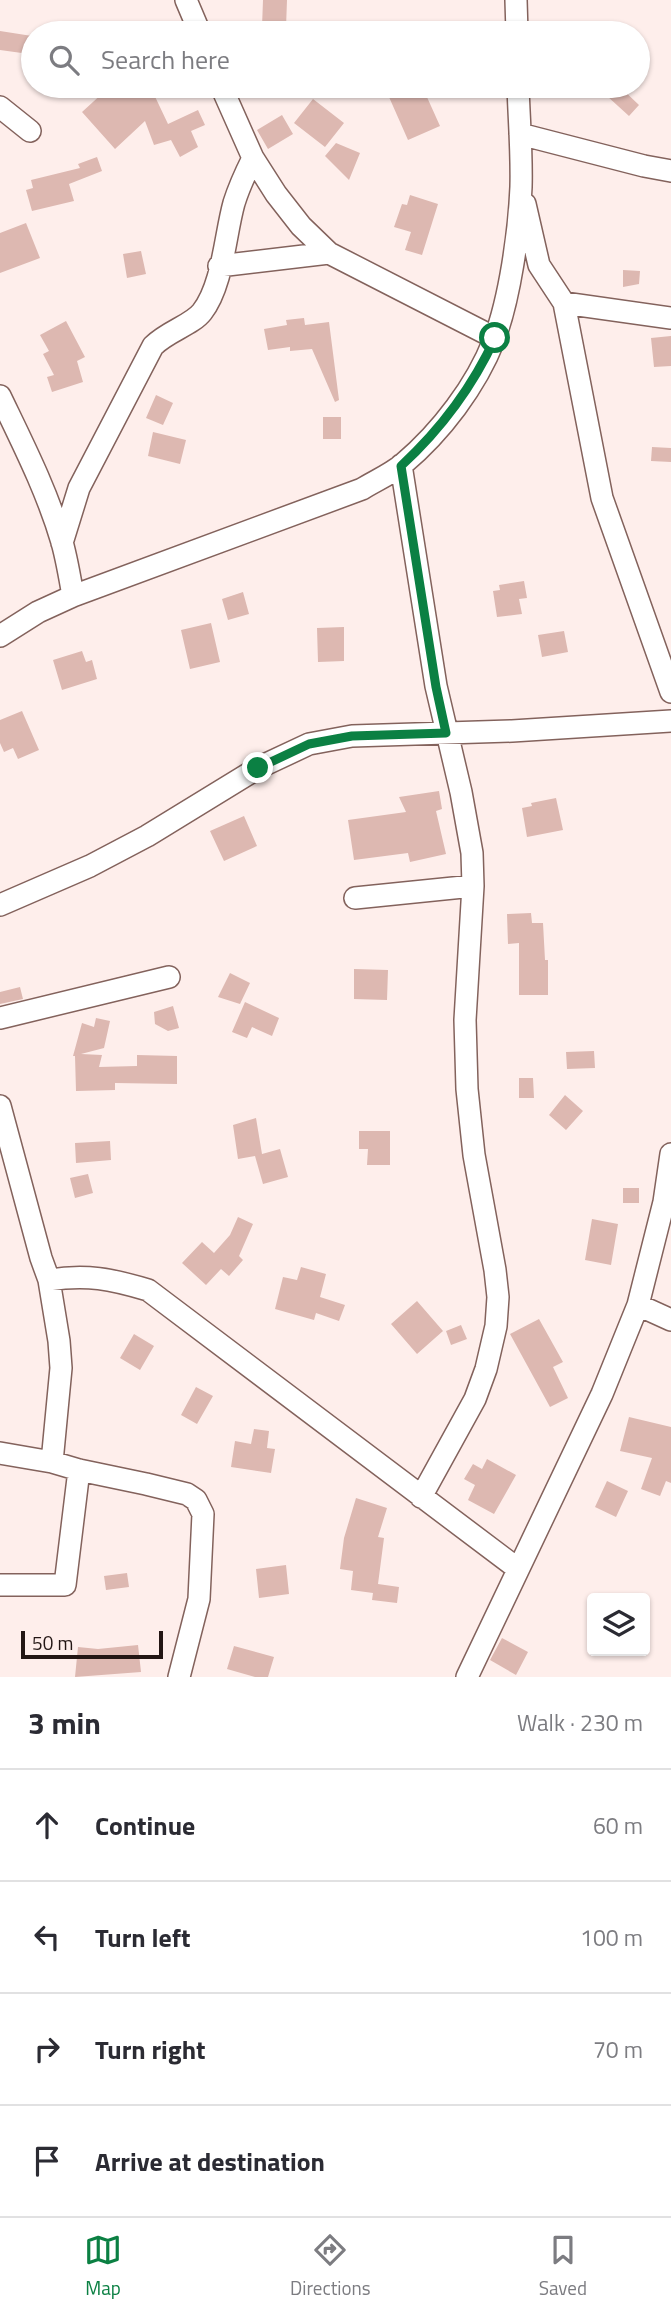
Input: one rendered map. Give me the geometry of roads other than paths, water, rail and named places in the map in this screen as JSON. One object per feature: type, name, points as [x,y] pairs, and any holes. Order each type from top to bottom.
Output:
[{"type":"street","points":[[186,0],[195,21]]},
{"type":"street","points":[[516,0],[517,21]]},
{"type":"street","points":[[226,98],[253,158],[276,194],[301,226],[329,253],[495,338]]},
{"type":"street","points":[[0,636],[38,612],[73,596],[191,550],[362,489],[401,466],[431,438],[479,372],[495,338],[516,248],[521,187],[518,98]]},
{"type":"street","points":[[0,107],[30,131]]},
{"type":"street","points":[[520,134],[671,171]]},
{"type":"street","points":[[62,543],[79,488],[153,346],[164,335],[200,314],[209,301],[235,201],[253,158]]},
{"type":"street","points":[[521,187],[539,265],[564,303],[602,498],[671,692]]},
{"type":"street","points":[[219,266],[329,253]]},
{"type":"street","points":[[564,303],[671,318]]},
{"type":"street","points":[[0,397],[28,453],[62,543],[73,596]]},
{"type":"street","points":[[401,466],[436,687],[472,853],[473,886],[465,1020],[467,1089],[474,1155],[498,1297],[496,1326],[486,1369],[475,1399],[421,1497]]},
{"type":"street","points":[[0,905],[101,860],[147,836],[258,768],[309,744],[352,736],[671,721]]},
{"type":"street","points":[[355,898],[473,886]]},
{"type":"street","points":[[0,1018],[169,976]]},
{"type":"street","points":[[0,1106],[6,1157],[49,1280],[59,1341],[61,1368],[52,1462]]},
{"type":"street","points":[[467,1677],[602,1394],[638,1305],[664,1202],[671,1154]]},
{"type":"street","points":[[49,1280],[76,1276],[108,1278],[148,1290],[518,1569]]},
{"type":"street","points":[[638,1305],[671,1320]]},
{"type":"street","points":[[0,1453],[52,1462],[187,1494],[196,1500],[203,1514],[199,1599],[179,1677]]},
{"type":"street","points":[[0,1585],[65,1585],[79,1470]]}]
